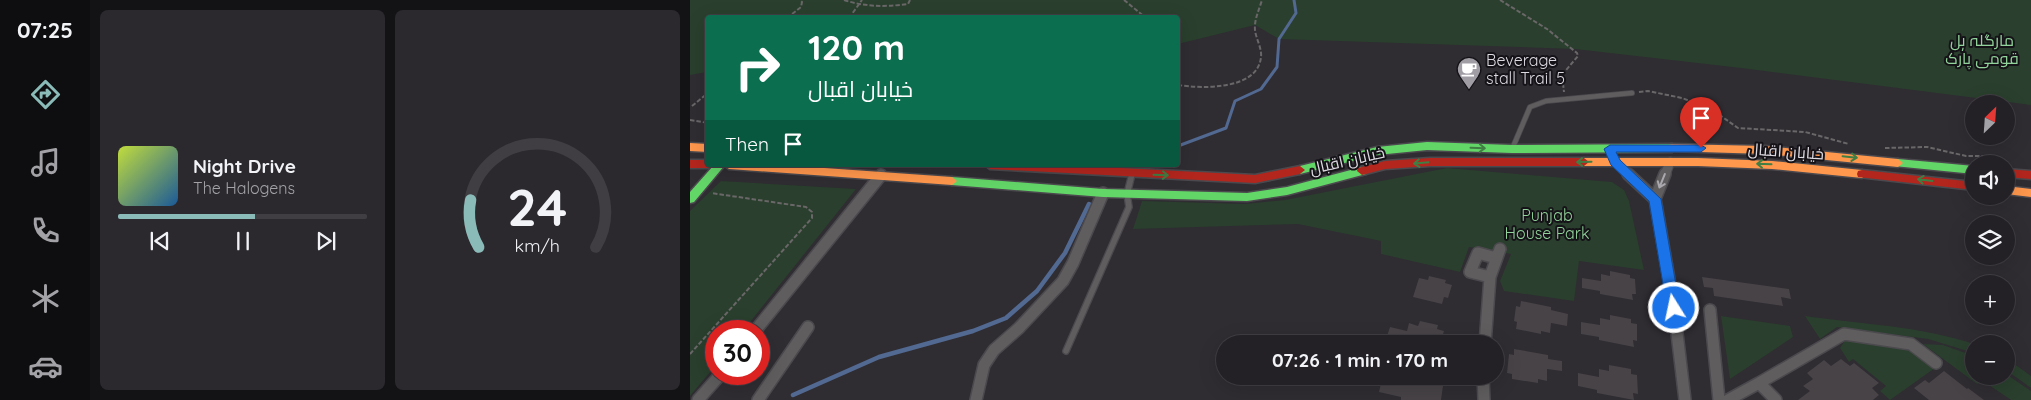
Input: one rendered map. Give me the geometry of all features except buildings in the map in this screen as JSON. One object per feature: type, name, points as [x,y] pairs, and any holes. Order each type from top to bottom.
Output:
[{"type":"main road","name":"خیابان اقبال","points":[[1022,167],[1132,174],[1255,178],[1291,172],[1377,151],[1427,146],[1512,149],[1765,150],[1965,169]]},
{"type":"main road","points":[[690,147],[705,148]]},
{"type":"main road","points":[[1610,149],[1615,162]]},
{"type":"main road","name":"خیابان اقبال","points":[[754,167],[881,175],[1103,194],[1247,197],[1287,191],[1385,166],[1430,162],[1670,162],[1772,165],[1965,185]]},
{"type":"main road","points":[[690,164],[705,164]]},
{"type":"main road","points":[[694,195],[718,167]]},
{"type":"main road","points":[[2015,174],[2031,175]]},
{"type":"main road","points":[[2015,191],[2031,193]]},
{"type":"street","points":[[1615,162],[1655,199]]},
{"type":"street","points":[[1670,162],[1655,199],[1674,308],[1685,400]]},
{"type":"street","points":[[764,320],[881,175]]},
{"type":"street","points":[[976,400],[984,365],[994,350],[1019,328],[1063,281],[1073,263],[1103,194]]},
{"type":"street","points":[[1486,335],[1490,277],[1498,254],[1478,253],[1470,272],[1490,277]]},
{"type":"street","points":[[1710,310],[1719,400]]},
{"type":"street","points":[[758,400],[808,327]]},
{"type":"street","points":[[1728,400],[1844,334],[1911,344],[1936,364]]},
{"type":"street","points":[[1759,383],[1776,400]]},
{"type":"street","points":[[698,400],[711,385]]},
{"type":"street","points":[[1483,385],[1484,400]]},
{"type":"lane","points":[[1512,149],[1530,107],[1546,101],[1632,93]]},
{"type":"lane","points":[[1066,351],[1128,207],[1127,194],[1132,174]]},
{"type":"path","points":[[790,15],[801,6],[802,2],[800,0]]},
{"type":"path","points":[[844,0],[858,5],[891,6],[908,4],[910,0]]},
{"type":"path","points":[[852,15],[862,0]]},
{"type":"path","points":[[1124,0],[1142,15]]},
{"type":"path","points":[[1180,86],[1189,88],[1221,87],[1242,79],[1257,68],[1261,57],[1255,25],[1262,0]]},
{"type":"path","points":[[1500,0],[1547,29],[1577,52],[1578,56],[1562,75],[1565,99]]},
{"type":"path","points":[[1632,93],[1648,92],[1682,98],[1711,109],[1738,128],[1804,132],[1857,146]]},
{"type":"path","points":[[692,106],[705,95]]},
{"type":"path","points":[[690,124],[691,121],[705,123]]},
{"type":"path","points":[[1884,148],[1927,147],[1965,156]]},
{"type":"path","points":[[690,354],[812,218],[812,212],[806,207],[694,195]]},
{"type":"green space","name":"مارگلہ ہل قومی پارک","points":[[690,0],[2031,0],[2031,105],[2015,103],[2015,95],[1965,95],[1965,97],[1575,49],[1279,39],[1255,25],[1180,44],[1180,15],[705,15],[705,72],[690,75]]},
{"type":"green space","name":"Punjab House Park","points":[[1447,168],[1612,182],[1624,190],[1629,201],[1644,270],[1579,261],[1574,301],[1504,291],[1500,281],[1511,254],[1469,247],[1460,272],[1381,254],[1381,241],[1298,224],[1133,229],[1142,201],[1245,204],[1285,200]]},
{"type":"green space","points":[[721,181],[856,189],[752,320],[705,320],[705,378],[690,396],[690,211]]},
{"type":"green space","points":[[1721,316],[1790,326],[1793,337],[1730,379]]},
{"type":"green space","points":[[1805,316],[1933,333],[1965,341],[1965,350],[1928,339],[1837,327],[1820,339]]},
{"type":"green space","points":[[1846,339],[1908,347],[1935,368],[1890,400],[1880,391],[1886,386],[1853,359],[1849,362],[1840,348]]},
{"type":"green space","points":[[1923,344],[1943,345],[1965,353],[1965,375]]},
{"type":"green space","points":[[2015,364],[2031,376],[2031,388],[2015,376]]},
{"type":"green space","points":[[2015,380],[2031,391],[2031,400],[2011,400],[1989,385],[2015,385]]},
{"type":"waterway","points":[[1180,145],[1226,128],[1235,101],[1261,89],[1277,67],[1279,39],[1296,13],[1294,0]]},
{"type":"waterway","points":[[793,395],[879,357],[973,331],[1006,318],[1037,291],[1065,253],[1089,204]]},
{"type":"traffic: fast","points":[[1300,170],[1377,151],[1427,146],[1512,149],[1672,148]]},
{"type":"traffic: fast","points":[[1898,163],[1965,169]]},
{"type":"traffic: fast","points":[[690,199],[718,167]]},
{"type":"traffic: fast","points":[[952,181],[1103,193],[1247,197],[1287,191],[1362,171]]},
{"type":"traffic: slow","points":[[690,147],[705,148]]},
{"type":"traffic: slow","points":[[1672,148],[1765,150],[1898,163]]},
{"type":"traffic: slow","points":[[1584,162],[1698,162],[1772,165],[1862,174]]},
{"type":"traffic: slow","points":[[757,167],[952,181]]},
{"type":"traffic: slow","points":[[2015,191],[2031,193]]},
{"type":"traffic: jam","points":[[1362,171],[1385,165],[1430,162],[1584,162]]},
{"type":"traffic: jam","points":[[690,164],[705,164]]},
{"type":"traffic: jam","points":[[1028,167],[1255,179],[1300,170]]},
{"type":"traffic: jam","points":[[1862,174],[1965,185]]},
{"type":"traffic: jam","points":[[2015,174],[2031,175]]},
{"type":"place","name":"Beverage stall Trail 5","points":[[1469,90]]},
{"type":"route","points":[[1674,308],[1655,199],[1615,162],[1610,149],[1701,148]]}]
